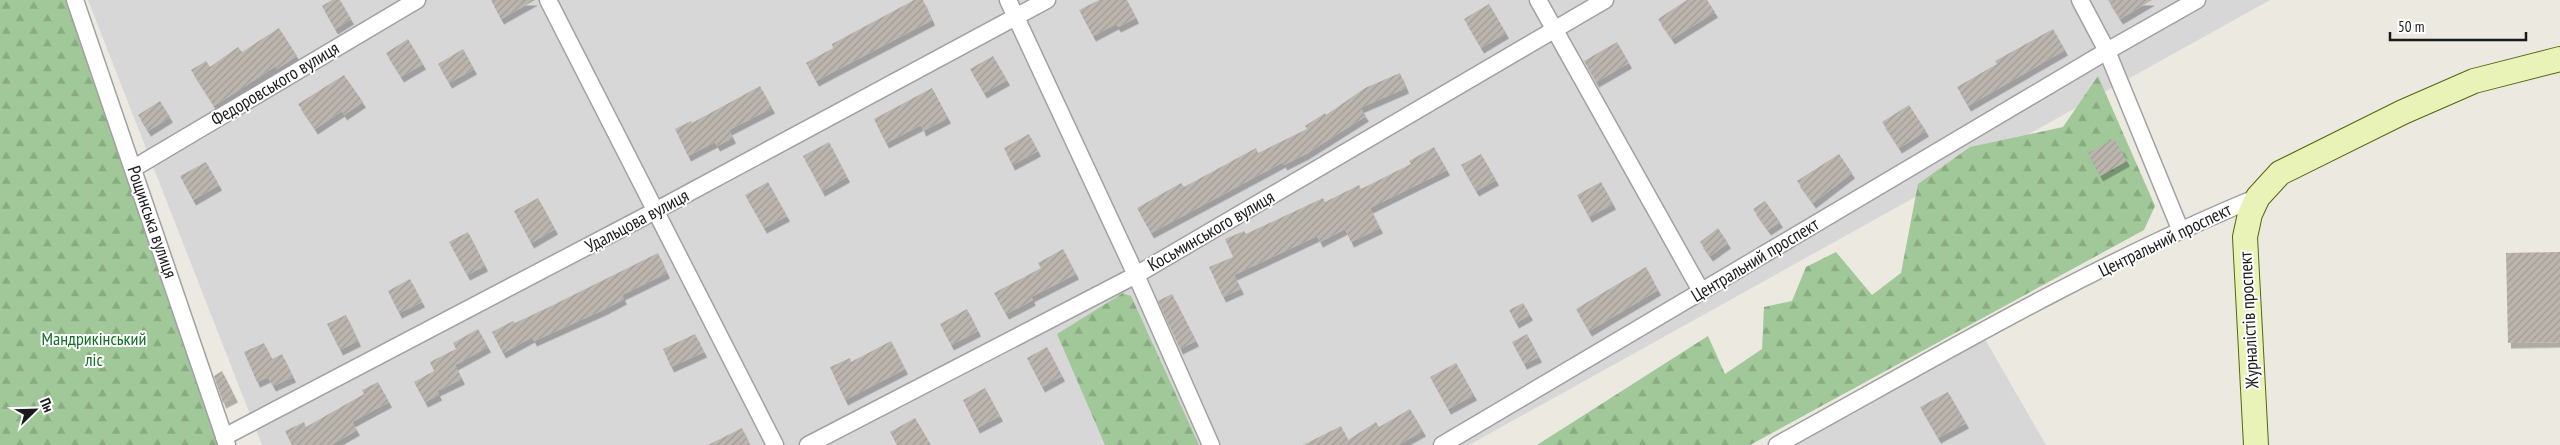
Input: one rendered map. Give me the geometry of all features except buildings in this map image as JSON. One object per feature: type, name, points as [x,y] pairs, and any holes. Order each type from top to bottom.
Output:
[{"type":"main road","name":"Центральний проспект","points":[[2258,196],[2280,174],[2403,112],[2474,81],[2560,59]]},
{"type":"main road","name":"Журналістів проспект","points":[[2256,445],[2245,237],[2250,214],[2258,196]]},
{"type":"street","name":"Рощинська вулиця","points":[[75,0],[134,168],[225,441]]},
{"type":"street","name":"Федоровського вулиця","points":[[134,168],[417,0]]},
{"type":"street","points":[[548,0],[775,445]]},
{"type":"street","points":[[1008,0],[1136,275],[1211,445]]},
{"type":"street","name":"Удальцова вулиця","points":[[225,441],[1018,18],[1047,0]]},
{"type":"street","points":[[1538,0],[1701,291]]},
{"type":"street","name":"Косьминського вулиця","points":[[808,445],[1136,275],[1605,0]]},
{"type":"street","points":[[2080,0],[2107,51],[2180,229]]},
{"type":"street","name":"Центральний проспект","points":[[1442,445],[2107,51],[2197,0]]},
{"type":"street","name":"Центральний проспект","points":[[1777,445],[1973,337],[2180,229],[2258,196]]},
{"type":"shaded area","points":[[88,0],[2270,0],[1469,445],[262,445]]},
{"type":"shaded area","points":[[1982,334],[2046,445],[1785,445]]},
{"type":"green space","name":"Мандрикінський ліс","points":[[0,0],[75,0],[227,445],[0,445]]},
{"type":"green space","points":[[2098,76],[2155,206],[2144,230],[1750,445],[1537,445],[1708,336],[1725,374],[1762,349],[1764,307],[1792,301],[1806,267],[1836,252],[1872,295],[1901,273],[1918,184],[1970,147],[2063,127]]},
{"type":"green space","points":[[1123,293],[1131,296],[1199,445],[1105,445],[1057,334]]}]
